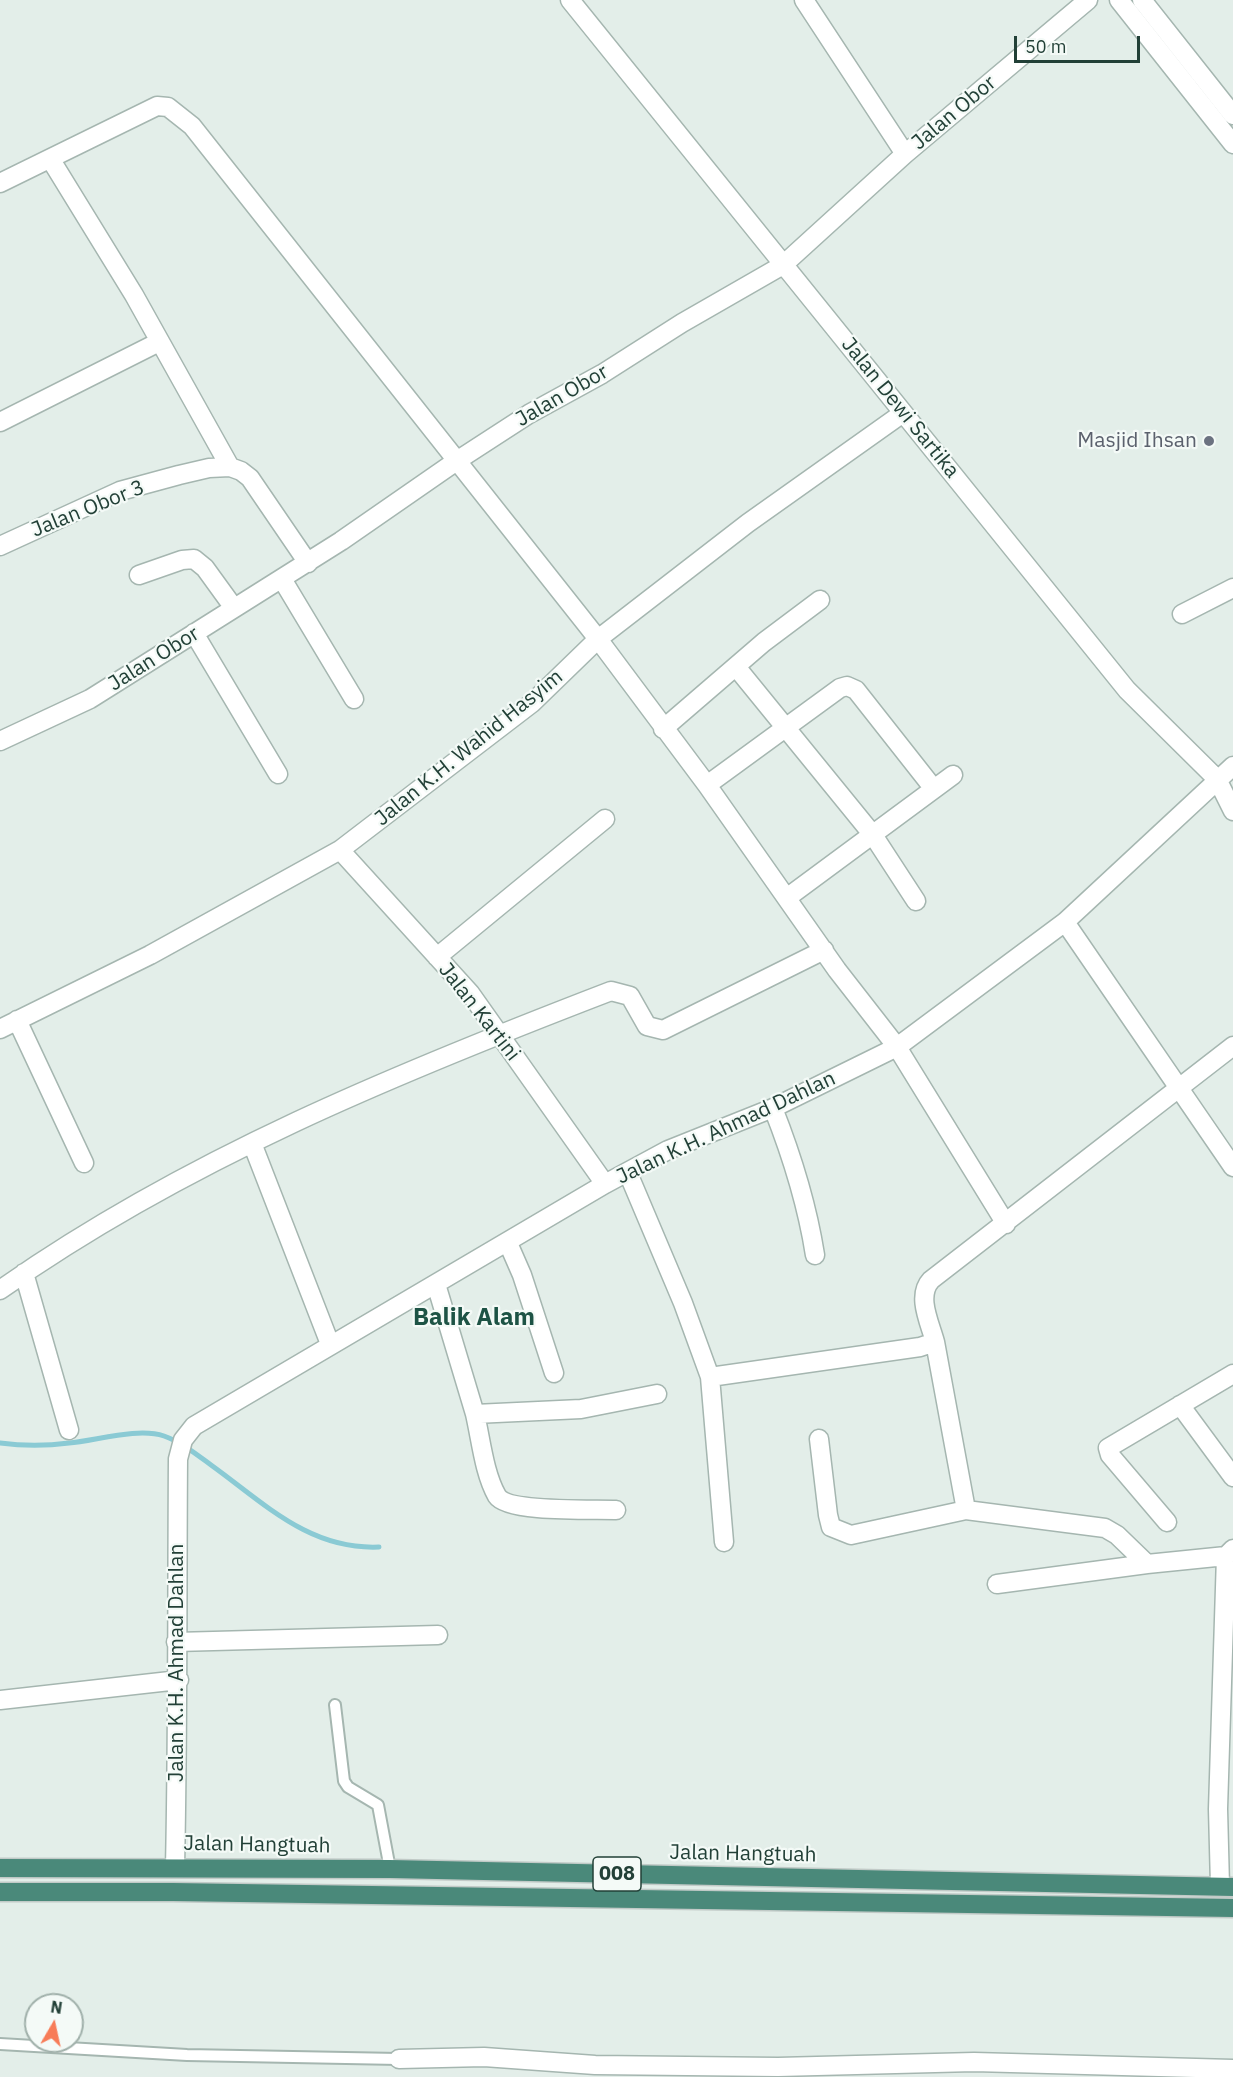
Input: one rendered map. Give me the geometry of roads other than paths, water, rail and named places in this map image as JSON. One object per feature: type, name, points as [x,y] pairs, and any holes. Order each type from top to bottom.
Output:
[{"type":"highway","name":"Jalan Hangtuah","points":[[0,1868],[390,1869],[1226,1886]]},
{"type":"highway","points":[[332,1869],[332,1894]]},
{"type":"highway","name":"008","points":[[0,1892],[332,1894],[1233,1908]]},
{"type":"street","name":"Jalan Dewi Sartika","points":[[570,0],[903,413],[1066,610],[1127,690],[1217,778],[1233,811]]},
{"type":"street","points":[[804,0],[905,154]]},
{"type":"street","name":"Jalan Obor","points":[[0,741],[90,699],[308,563],[454,462],[529,414],[602,374],[682,323],[701,315],[783,265],[905,154],[1088,0]]},
{"type":"street","points":[[1119,0],[1233,144]]},
{"type":"street","points":[[1142,0],[1233,115]]},
{"type":"street","points":[[0,183],[51,160],[157,106],[168,107],[179,114],[340,311],[454,462],[598,639],[707,785],[824,950],[897,1047],[1006,1224]]},
{"type":"street","points":[[51,160],[134,295],[230,467],[250,478],[308,563]]},
{"type":"street","points":[[0,422],[159,342]]},
{"type":"street","name":"Jalan K.H. Wahid Hasyim","points":[[0,1029],[150,956],[340,850],[532,703],[598,639],[748,523],[903,413]]},
{"type":"street","name":"Jalan Obor 3","points":[[0,546],[120,491],[209,468],[230,467]]},
{"type":"street","points":[[140,575],[182,560],[195,559],[205,568],[234,608]]},
{"type":"street","points":[[282,579],[354,699]]},
{"type":"street","points":[[1182,614],[1233,588]]},
{"type":"street","points":[[663,729],[737,668],[764,642],[820,600]]},
{"type":"street","points":[[194,633],[278,774]]},
{"type":"street","points":[[737,668],[873,835],[916,901]]},
{"type":"street","points":[[707,785],[840,688],[851,687],[934,789]]},
{"type":"street","name":"Jalan K.H. Ahmad Dahlan","points":[[175,1867],[179,1680],[176,1642],[178,1459],[183,1440],[194,1426],[330,1344],[508,1243],[605,1184],[668,1150],[773,1108],[897,1047],[1065,922],[1217,778],[1233,766]]},
{"type":"street","points":[[788,897],[953,775]]},
{"type":"street","points":[[437,957],[605,819]]},
{"type":"street","name":"Jalan Kartini","points":[[340,850],[470,993],[605,1184]]},
{"type":"street","points":[[1065,922],[1180,1086],[1233,1167]]},
{"type":"street","points":[[0,1290],[24,1273],[206,1164],[499,1034],[611,991],[630,996],[647,1026],[663,1030],[824,950]]},
{"type":"street","points":[[17,1020],[84,1163]]},
{"type":"street","points":[[966,1510],[934,1342],[924,1303],[927,1284],[1233,1046]]},
{"type":"street","points":[[773,1108],[791,1152],[809,1215],[815,1255]]},
{"type":"street","points":[[252,1143],[330,1344]]},
{"type":"street","points":[[628,1173],[683,1303],[710,1377],[724,1542]]},
{"type":"street","points":[[508,1243],[522,1275],[554,1373]]},
{"type":"street","points":[[24,1273],[69,1430]]},
{"type":"street","points":[[436,1284],[497,1496],[502,1502],[520,1507],[616,1510]]},
{"type":"street","points":[[710,1377],[920,1347],[934,1342]]},
{"type":"street","points":[[1167,1522],[1108,1451],[1111,1445],[1233,1374]]},
{"type":"street","points":[[475,1414],[581,1409],[657,1394]]},
{"type":"street","points":[[1180,1405],[1233,1477]]},
{"type":"street","points":[[819,1439],[828,1515],[831,1527],[841,1533],[851,1535],[966,1510],[1105,1528],[1117,1535],[1147,1564]]},
{"type":"street","points":[[997,1584],[1229,1552],[1218,1809],[1226,1886]]},
{"type":"street","points":[[176,1642],[438,1635]]},
{"type":"street","points":[[0,1700],[179,1680]]},
{"type":"street","points":[[399,2059],[484,2057],[595,2065],[778,2067],[974,2062],[1233,2069]]},
{"type":"lane","points":[[335,1705],[344,1781],[348,1787],[378,1805],[390,1869]]},
{"type":"lane","points":[[0,2044],[187,2055],[399,2059]]},
{"type":"waterway","points":[[0,1443],[60,1444],[142,1433],[164,1436],[188,1449],[269,1508],[309,1532],[331,1541],[354,1546],[379,1547]]},
{"type":"place","name":"Masjid Ihsan","points":[[1209,441]]},
{"type":"district","name":"Balik Alam","points":[[474,1318]]}]
